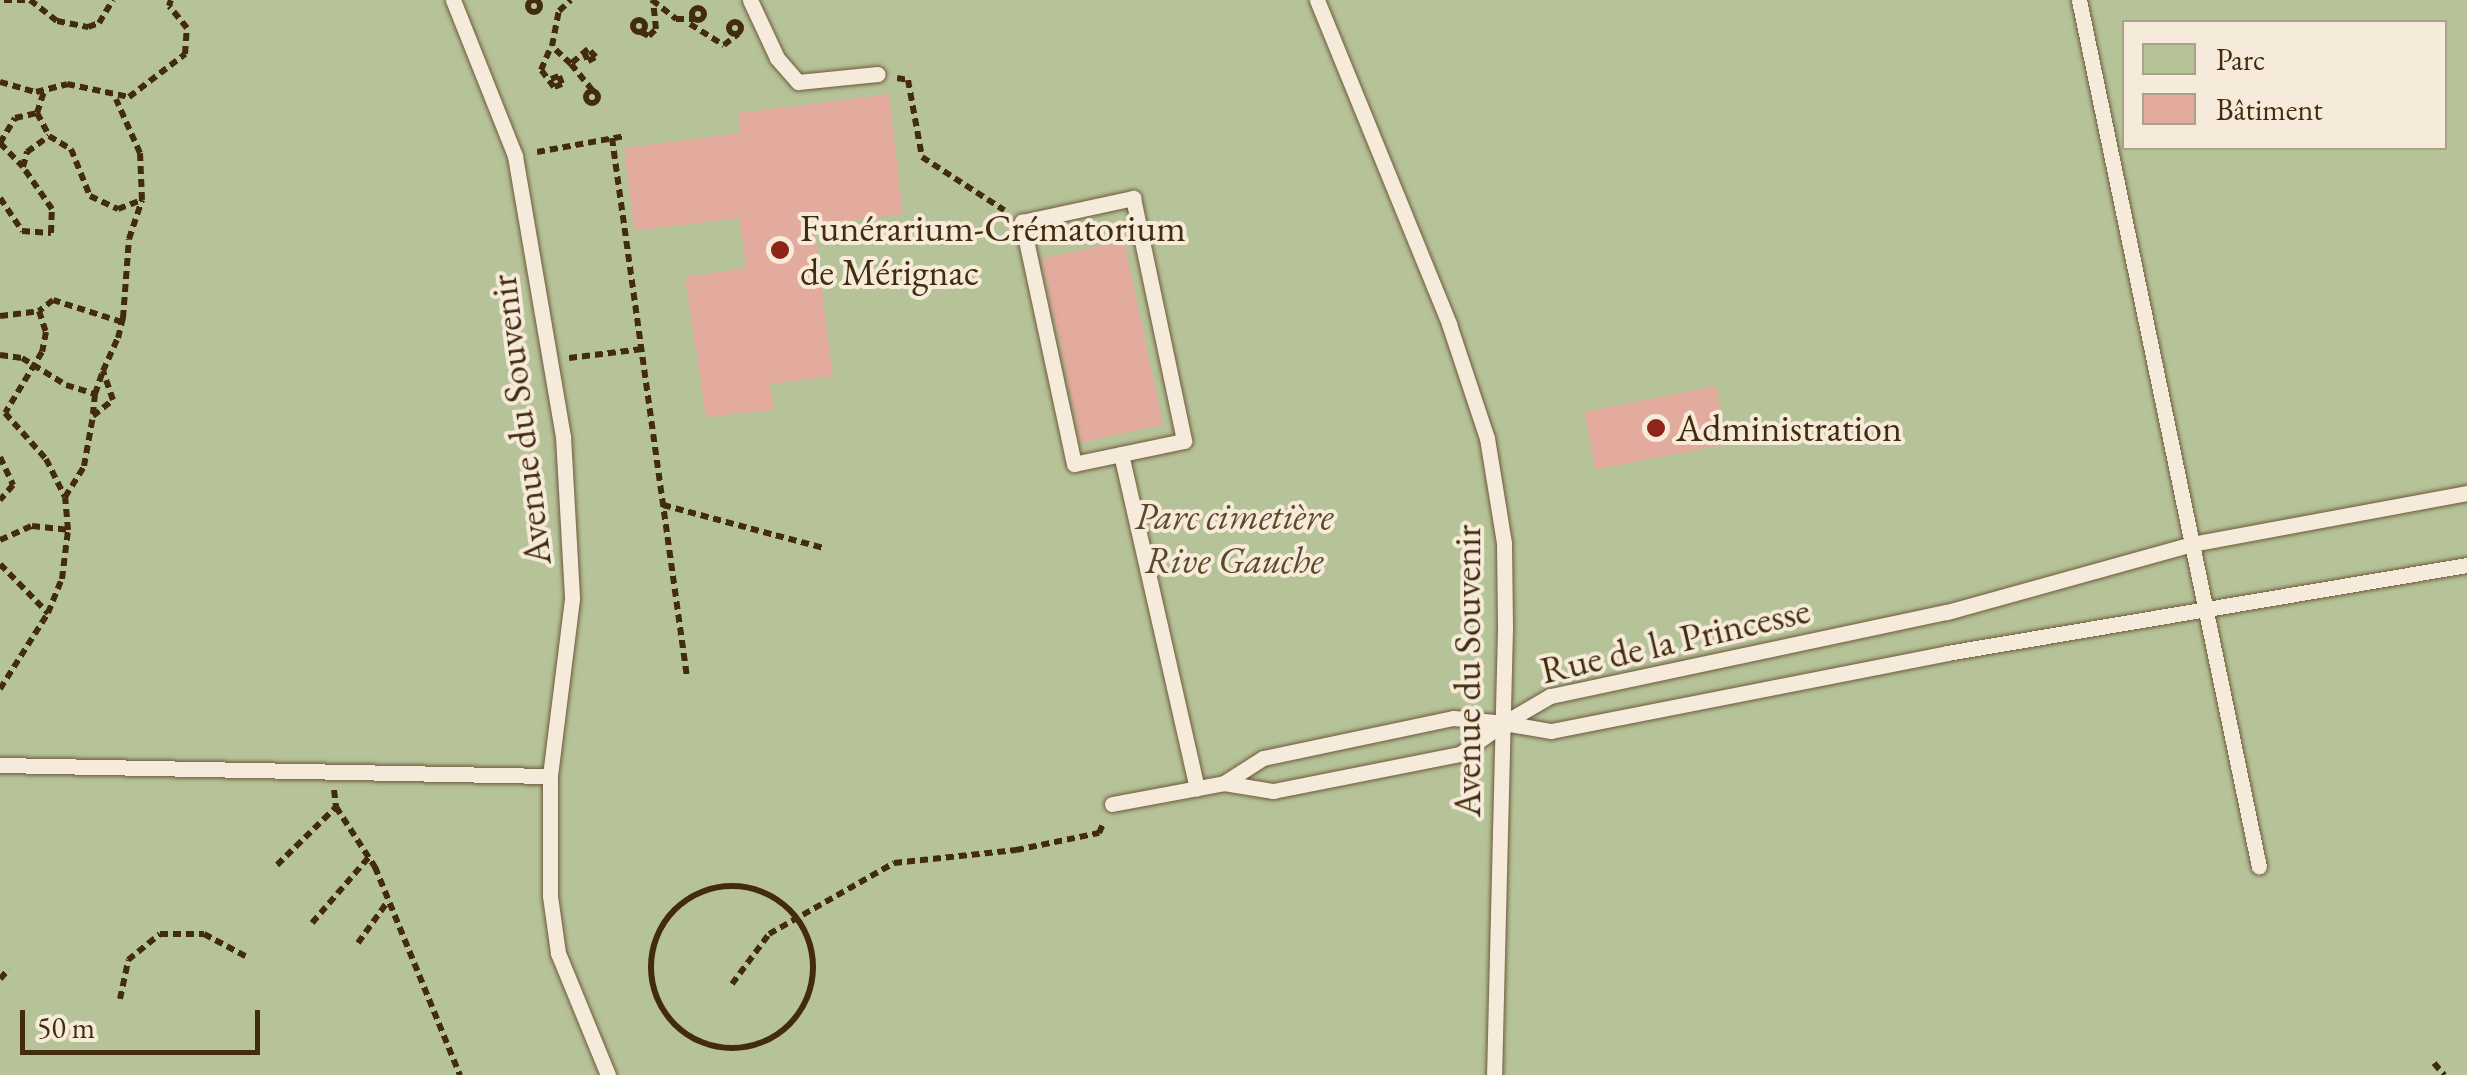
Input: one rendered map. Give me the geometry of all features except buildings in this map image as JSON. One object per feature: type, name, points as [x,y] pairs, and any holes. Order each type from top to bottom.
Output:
[{"type":"lane","name":"Avenue du Souvenir","points":[[453,0],[514,156],[562,436],[572,599],[550,776],[550,896],[558,953],[608,1075]]},
{"type":"lane","points":[[750,0],[777,58],[798,82],[878,74]]},
{"type":"lane","name":"Avenue du Souvenir","points":[[1317,0],[1449,324],[1487,438],[1504,542],[1504,723],[1494,1075]]},
{"type":"lane","points":[[2079,0],[2259,867]]},
{"type":"lane","points":[[1132,198],[1184,441],[1074,464],[1022,222],[1132,198]]},
{"type":"lane","points":[[1121,454],[1197,788]]},
{"type":"lane","name":"Rue de la Princesse","points":[[1504,723],[1550,696],[1946,612],[2192,544],[2467,493]]},
{"type":"lane","name":"Rue de la Princesse","points":[[1504,723],[1551,732],[1947,653],[2208,612],[2467,565]]},
{"type":"lane","points":[[1224,783],[1264,758],[1453,718],[1504,723]]},
{"type":"lane","points":[[1112,804],[1224,783],[1273,791],[1460,754],[1504,723]]},
{"type":"lane","points":[[0,765],[550,776]]},
{"type":"path","points":[[4,0],[30,0],[57,21],[88,27],[99,24],[113,0]]},
{"type":"path","points":[[0,82],[44,92],[67,84],[116,99],[128,97],[185,54],[187,28],[169,6],[172,0]]},
{"type":"path","points":[[536,12],[559,11],[572,0]]},
{"type":"path","points":[[652,0],[693,22],[724,45],[738,34]]},
{"type":"path","points":[[642,32],[649,36],[656,29],[652,0]]},
{"type":"path","points":[[551,79],[541,58],[552,46],[559,11]]},
{"type":"path","points":[[552,46],[594,92]]},
{"type":"path","points":[[571,64],[584,52]]},
{"type":"path","points":[[878,74],[908,80],[922,157],[1022,222]]},
{"type":"path","points":[[44,92],[37,113],[49,136],[71,150],[90,196],[102,205],[118,209],[142,200]]},
{"type":"path","points":[[65,497],[84,466],[96,394],[122,322],[129,239],[142,200],[140,153],[116,99]]},
{"type":"path","points":[[0,198],[22,231],[51,233],[52,208],[0,143],[14,118],[37,113]]},
{"type":"path","points":[[23,167],[27,152],[49,136]]},
{"type":"path","points":[[514,156],[625,136]]},
{"type":"path","points":[[612,138],[687,677]]},
{"type":"path","points":[[0,316],[39,310],[53,300],[122,322]]},
{"type":"path","points":[[0,689],[48,613],[62,579],[68,530],[65,497],[46,459],[3,411],[33,366],[46,332],[39,310]]},
{"type":"path","points":[[550,361],[642,348]]},
{"type":"path","points":[[0,355],[96,394]]},
{"type":"path","points":[[93,416],[113,400],[103,371]]},
{"type":"path","points":[[0,457],[13,485],[0,500]]},
{"type":"path","points":[[663,505],[823,548]]},
{"type":"path","points":[[0,540],[32,526],[68,530]]},
{"type":"path","points":[[0,564],[48,613]]},
{"type":"path","points":[[332,769],[336,807],[369,857],[389,900],[460,1075]]},
{"type":"path","points":[[732,984],[769,934],[894,862],[1016,850],[1100,833],[1112,804]]},
{"type":"path","points":[[277,864],[336,807]]},
{"type":"path","points":[[312,923],[369,857]]},
{"type":"path","points":[[743,886],[773,896],[796,916],[808,936],[812,984],[804,1006],[782,1033],[750,1048],[716,1048],[684,1035],[661,1009],[650,980],[652,950],[664,922],[685,900],[713,887],[743,886]]},
{"type":"path","points":[[358,943],[389,900]]},
{"type":"path","points":[[120,999],[128,960],[160,934],[204,934],[248,957]]},
{"type":"path","points":[[0,979],[9,969]]},
{"type":"path","points":[[2434,1063],[2444,1075]]},
{"type":"green space","name":"Parc cimetière Rive Gauche","points":[[0,0],[2467,0],[2467,1075],[0,1075]]},
{"type":"place","name":"Funérarium-Crématorium de Mérignac","points":[[780,250]]},
{"type":"place","name":"Administration","points":[[1656,428]]}]
